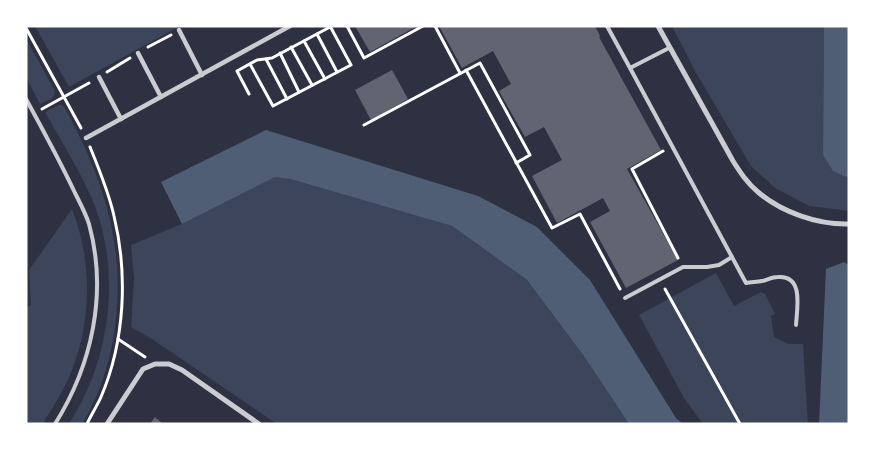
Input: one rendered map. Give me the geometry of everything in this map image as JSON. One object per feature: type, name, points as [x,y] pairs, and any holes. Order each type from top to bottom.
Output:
[{"type":"street","points":[[86,138],[290,26]]},
{"type":"street","points":[[658,26],[733,161],[745,179],[758,192],[791,212],[816,220],[849,224]]},
{"type":"street","points":[[179,30],[202,74]]},
{"type":"street","points":[[138,53],[161,97]]},
{"type":"street","points":[[99,77],[121,119]]},
{"type":"street","points":[[107,424],[143,369],[155,364],[169,364],[182,370],[259,424]]},
{"type":"lane","points":[[607,26],[746,283],[778,277],[792,281],[795,284],[797,292],[796,324]]},
{"type":"lane","points":[[630,68],[669,48]]},
{"type":"lane","points":[[26,99],[69,179],[89,223],[96,261],[94,327],[86,358],[75,387],[54,424]]},
{"type":"lane","points":[[625,298],[683,267],[719,265],[732,257]]},
{"type":"path","points":[[347,26],[364,58],[423,26]]},
{"type":"path","points":[[435,26],[460,73]]},
{"type":"path","points":[[249,94],[237,71],[257,60],[272,58],[330,27],[351,65],[273,106],[250,64]]},
{"type":"path","points":[[26,28],[64,97],[179,30]]},
{"type":"path","points":[[317,34],[337,72]]},
{"type":"path","points":[[304,41],[325,79]]},
{"type":"path","points":[[292,47],[312,85]]},
{"type":"path","points":[[280,53],[299,92]]},
{"type":"path","points":[[266,58],[287,99]]},
{"type":"path","points":[[364,125],[480,63],[530,155],[516,163]]},
{"type":"path","points":[[466,70],[552,228],[580,214],[625,298]]},
{"type":"path","points":[[672,146],[632,169],[683,267]]},
{"type":"path","points":[[660,280],[740,424]]},
{"type":"path","points":[[118,339],[155,364]]},
{"type":"shaded area","points":[[35,26],[180,26],[69,87]]},
{"type":"shaded area","points":[[672,26],[824,26],[823,155],[846,177],[849,176],[849,211],[809,206],[775,188],[751,166],[695,71]]},
{"type":"shaded area","points":[[824,26],[849,26],[849,176],[846,177],[833,171],[823,155]]},
{"type":"shaded area","points":[[26,39],[55,91],[53,98],[40,104],[26,77]]},
{"type":"shaded area","points":[[59,105],[65,108],[92,165],[111,223],[116,252],[118,282],[117,313],[112,346],[100,386],[82,424],[69,424],[83,400],[94,374],[102,347],[107,320],[108,264],[104,236],[91,196],[45,112]]},
{"type":"shaded area","points":[[266,130],[478,196],[537,227],[590,280],[676,418],[683,424],[629,424],[586,359],[527,280],[452,226],[290,179],[275,177],[182,224],[161,182]]},
{"type":"shaded area","points":[[274,176],[452,226],[527,280],[586,359],[629,424],[277,424],[152,339],[131,327],[134,279],[131,245],[182,224]]},
{"type":"shaded area","points":[[72,209],[79,228],[86,269],[86,310],[79,351],[60,396],[43,424],[26,424],[26,308],[31,305],[29,270]]},
{"type":"shaded area","points":[[844,262],[849,265],[849,424],[819,424],[826,269]]},
{"type":"shaded area","points":[[716,273],[734,306],[761,292],[765,294],[775,314],[771,316],[774,337],[788,344],[803,344],[808,424],[703,424],[684,398],[639,315]]},
{"type":"building","points":[[355,26],[417,26],[370,52]]},
{"type":"building","points":[[439,26],[595,26],[599,37],[661,150],[627,169],[678,260],[626,288],[590,222],[610,211],[603,198],[557,223],[532,176],[562,160],[544,127],[525,137],[499,91],[511,84],[493,51],[462,68]]},
{"type":"building","points":[[392,70],[408,99],[371,120],[355,90]]},
{"type":"building","points":[[155,417],[163,424],[150,424]]}]
